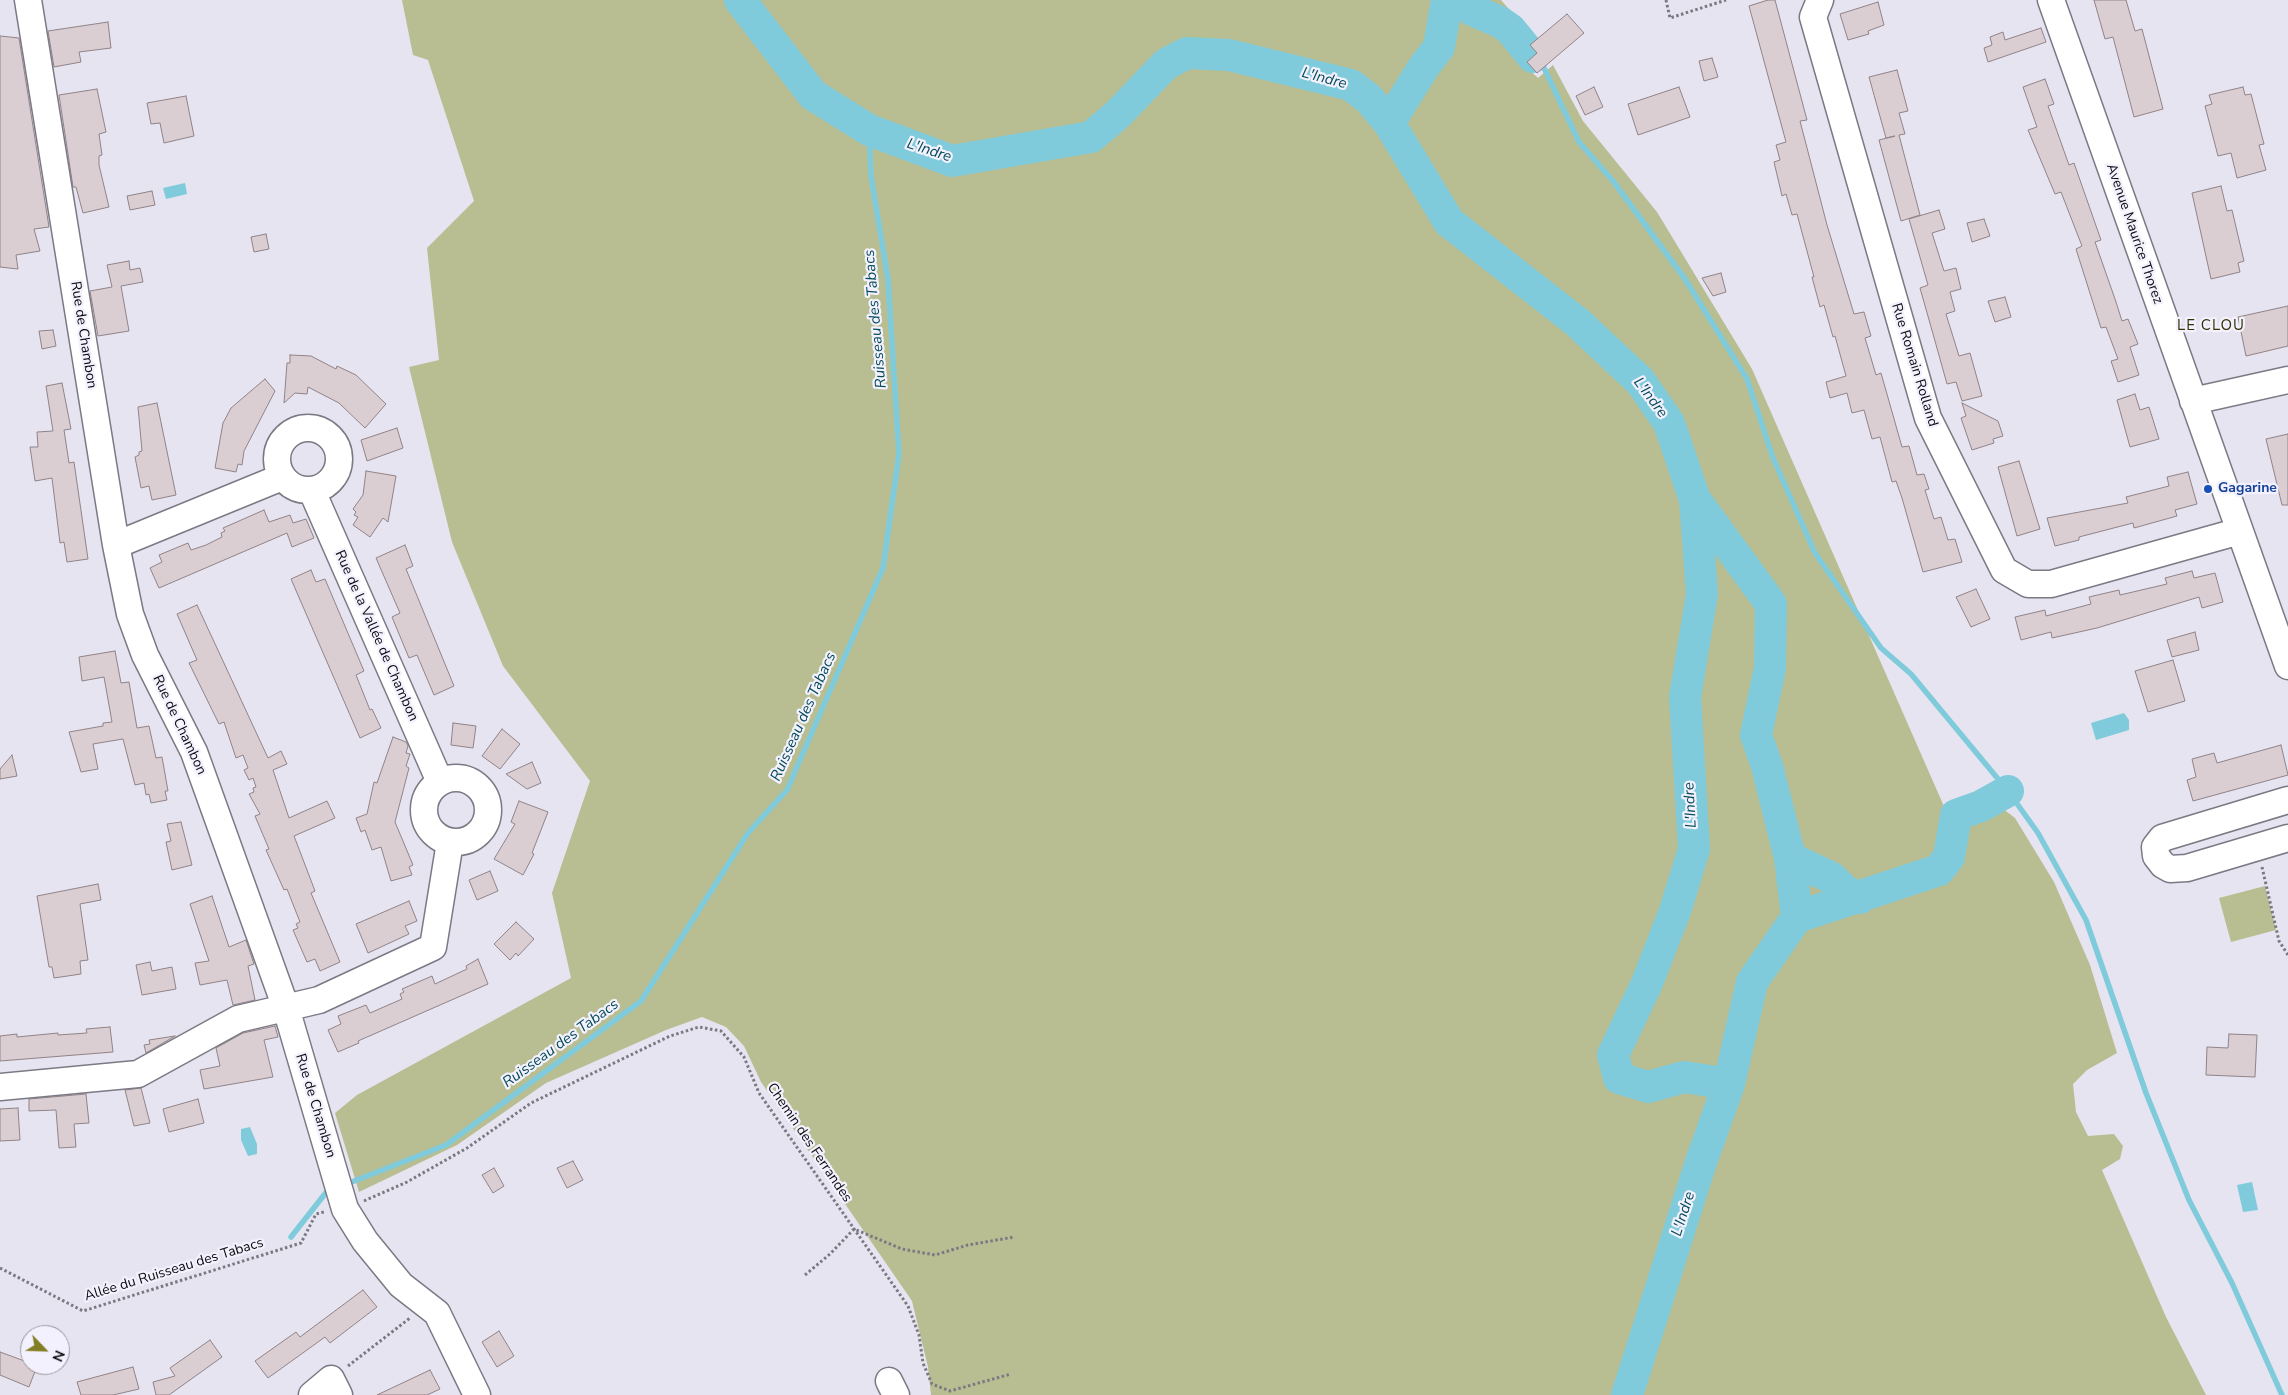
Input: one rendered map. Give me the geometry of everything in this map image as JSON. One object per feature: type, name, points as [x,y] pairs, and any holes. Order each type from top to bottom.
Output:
[{"type":"street","name":"Rue de Chambon","points":[[28,0],[116,546],[130,614],[145,655],[194,752],[286,1008],[341,1194],[365,1241],[401,1285],[428,1304],[437,1313],[478,1395]]},
{"type":"street","name":"Rue Romain Rolland","points":[[1820,0],[1813,17],[1928,418],[2004,570],[2028,584],[2050,584],[2240,531]]},
{"type":"street","name":"Avenue Maurice Thorez","points":[[2051,0],[2193,402],[2287,659]]},
{"type":"street","points":[[2193,402],[2288,380]]},
{"type":"street","points":[[308,428],[321,430],[332,438],[338,450],[339,464],[334,477],[325,486],[312,491],[300,490],[290,485],[282,477],[277,464],[278,451],[284,439],[295,430],[308,428]]},
{"type":"street","points":[[116,546],[282,477]]},
{"type":"street","name":"Rue de la Vallée de Chambon","points":[[312,491],[440,782]]},
{"type":"street","points":[[452,778],[469,781],[482,792],[488,807],[484,827],[468,840],[450,842],[440,839],[429,828],[424,813],[428,794],[440,782],[452,778]]},
{"type":"street","points":[[2288,800],[2162,838],[2155,847],[2156,856],[2163,865],[2187,868],[2288,838]]},
{"type":"street","points":[[0,1087],[138,1074],[238,1019],[318,1000],[434,947],[450,842]]},
{"type":"path","points":[[1666,0],[1670,18],[1726,0]]},
{"type":"path","points":[[2257,847],[2279,941],[2288,955]]},
{"type":"path","name":"Chemin des Ferrandes","points":[[341,1194],[407,1182],[467,1148],[531,1103],[670,1036],[699,1027],[721,1031],[744,1057],[759,1093],[908,1306],[919,1335],[923,1363],[932,1384],[950,1392],[1011,1374]]},
{"type":"path","name":"Allée du Ruisseau des Tabacs","points":[[0,1268],[83,1311],[301,1243],[316,1214],[341,1194]]},
{"type":"path","points":[[805,1275],[830,1254],[854,1229],[902,1249],[935,1255],[968,1245],[1014,1238]]},
{"type":"path","points":[[327,1390],[428,1304]]},
{"type":"green space","points":[[402,0],[1501,0],[1533,37],[1526,44],[1532,53],[1523,64],[1538,78],[1553,65],[1583,121],[1657,212],[1752,369],[1957,836],[1963,822],[1980,811],[1998,805],[2015,818],[2054,882],[2090,965],[2117,1053],[2087,1070],[2073,1084],[2076,1112],[2088,1136],[2114,1134],[2123,1146],[2120,1159],[2102,1170],[2166,1317],[2206,1395],[931,1395],[928,1367],[912,1301],[761,1082],[744,1046],[726,1027],[702,1017],[666,1030],[546,1083],[457,1145],[359,1192],[335,1113],[357,1095],[571,978],[552,893],[590,781],[503,666],[452,542],[409,367],[439,360],[427,248],[474,201],[428,60],[413,55]]},
{"type":"green space","points":[[2265,886],[2276,930],[2231,942],[2219,898]]},
{"type":"water","points":[[185,183],[187,194],[166,199],[163,188]]},
{"type":"water","points":[[2124,713],[2129,720],[2129,730],[2096,740],[2091,723]]},
{"type":"water","points":[[250,1127],[257,1144],[257,1154],[248,1156],[241,1140],[241,1129]]},
{"type":"water","points":[[2252,1182],[2258,1210],[2243,1212],[2237,1185]]},
{"type":"building","points":[[1768,0],[1775,0],[1807,120],[1800,121],[1827,225],[1854,314],[1864,312],[1871,336],[1865,338],[1876,375],[1881,373],[1902,447],[1909,446],[1917,475],[1924,474],[1929,489],[1925,490],[1934,519],[1941,517],[1948,540],[1955,539],[1962,562],[1923,572],[1902,498],[1896,481],[1892,482],[1880,437],[1872,439],[1864,410],[1852,413],[1847,393],[1830,398],[1826,382],[1846,376],[1824,305],[1820,307],[1797,214],[1792,215],[1786,194],[1782,196],[1774,162],[1780,160],[1776,145],[1786,142],[1749,6]]},
{"type":"building","points":[[2094,0],[2126,0],[2135,31],[2142,29],[2163,109],[2134,117],[2113,37],[2105,39]]},
{"type":"building","points":[[1878,2],[1884,25],[1868,31],[1869,34],[1848,40],[1840,14]]},
{"type":"building","points":[[1567,14],[1584,33],[1537,73],[1527,62],[1537,53],[1530,45]]},
{"type":"building","points":[[108,22],[111,48],[79,52],[81,62],[54,67],[48,31]]},
{"type":"building","points":[[2041,28],[2046,42],[1988,62],[1984,48],[1992,45],[1990,37],[2003,32],[2005,40]]},
{"type":"building","points":[[0,36],[19,38],[49,227],[34,229],[40,251],[16,255],[18,269],[0,267]]},
{"type":"building","points":[[1712,58],[1718,77],[1704,81],[1699,61]]},
{"type":"building","points":[[1897,70],[1908,111],[1899,113],[1905,134],[1899,135],[1920,215],[1901,221],[1879,140],[1895,136],[1886,138],[1869,77]]},
{"type":"building","points":[[2045,79],[2054,104],[2048,106],[2069,165],[2074,163],[2101,240],[2095,242],[2122,321],[2128,319],[2138,344],[2130,347],[2139,375],[2118,382],[2111,361],[2118,359],[2106,327],[2101,328],[2076,249],[2082,246],[2061,192],[2055,194],[2028,130],[2037,127],[2023,87]]},
{"type":"building","points":[[1594,87],[1603,107],[1585,115],[1576,96]]},
{"type":"building","points":[[1679,87],[1690,117],[1638,135],[1628,104]]},
{"type":"building","points":[[2243,87],[2245,95],[2251,94],[2264,144],[2259,145],[2266,170],[2237,178],[2231,153],[2218,156],[2205,106],[2212,104],[2209,95]]},
{"type":"building","points":[[97,89],[106,132],[99,134],[102,155],[99,156],[99,165],[109,207],[83,213],[76,187],[73,187],[59,95]]},
{"type":"building","points":[[186,96],[194,136],[164,143],[160,123],[151,124],[147,103]]},
{"type":"building","points":[[2221,186],[2227,211],[2232,210],[2244,261],[2238,263],[2240,272],[2211,279],[2192,193]]},
{"type":"building","points":[[152,191],[155,205],[130,210],[127,196]]},
{"type":"building","points":[[1939,210],[1945,229],[1932,233],[1944,271],[1956,268],[1961,289],[1950,292],[1955,311],[1946,314],[1959,356],[1970,353],[1982,396],[1962,401],[1956,382],[1947,384],[1920,288],[1928,285],[1909,219]]},
{"type":"building","points":[[1984,219],[1990,236],[1972,242],[1967,223]]},
{"type":"building","points":[[266,234],[269,249],[254,252],[251,237]]},
{"type":"building","points":[[129,261],[130,270],[140,268],[143,282],[121,286],[129,331],[98,336],[90,291],[112,287],[107,265]]},
{"type":"building","points":[[1721,273],[1726,292],[1713,296],[1702,278]]},
{"type":"building","points":[[2005,297],[2011,317],[1995,322],[1988,301]]},
{"type":"building","points":[[2288,306],[2288,346],[2246,356],[2238,317]]},
{"type":"building","points":[[53,330],[56,346],[42,349],[39,331]]},
{"type":"building","points":[[290,355],[311,356],[336,369],[337,366],[356,375],[386,404],[365,428],[339,403],[308,387],[307,394],[295,393],[284,403],[287,363],[290,363]]},
{"type":"building","points":[[265,379],[275,391],[244,451],[242,465],[238,464],[236,472],[215,468],[223,423],[231,408]]},
{"type":"building","points":[[62,383],[71,429],[64,430],[69,463],[74,462],[88,559],[67,562],[64,542],[60,543],[52,478],[35,481],[30,447],[38,447],[37,432],[53,431],[46,386]]},
{"type":"building","points":[[2135,394],[2140,410],[2149,407],[2159,439],[2130,447],[2117,400]]},
{"type":"building","points":[[157,403],[176,495],[152,500],[149,486],[141,488],[135,457],[142,451],[138,407]]},
{"type":"building","points":[[1962,403],[1998,421],[2003,436],[1993,439],[1994,443],[1972,450],[1961,418],[1966,416]]},
{"type":"building","points":[[397,428],[403,448],[367,461],[361,440]]},
{"type":"building","points":[[2288,434],[2288,505],[2282,505],[2266,439]]},
{"type":"building","points":[[2019,461],[2040,529],[2017,536],[1998,467]]},
{"type":"building","points":[[366,471],[396,476],[388,522],[383,518],[370,537],[353,525],[358,517],[354,515],[356,512],[353,509],[363,495]]},
{"type":"building","points":[[2188,472],[2197,504],[2175,510],[2177,516],[2134,528],[2133,523],[2079,537],[2079,540],[2055,546],[2047,518],[2128,503],[2126,497],[2169,486],[2167,477]]},
{"type":"building","points":[[264,510],[269,522],[290,515],[293,523],[306,519],[314,538],[292,547],[287,533],[159,588],[150,568],[162,562],[159,555],[188,543],[191,550],[206,545],[222,537],[221,533],[225,531],[223,528]]},
{"type":"building","points":[[405,545],[413,566],[406,569],[454,686],[434,695],[417,655],[409,658],[392,617],[400,613],[376,558]]},
{"type":"building","points":[[311,570],[316,582],[325,579],[364,671],[356,675],[370,710],[372,709],[381,728],[360,738],[291,579]]},
{"type":"building","points":[[2192,571],[2194,578],[2215,573],[2223,602],[2202,608],[2199,597],[2097,628],[2052,638],[2051,632],[2021,640],[2015,617],[2045,610],[2046,616],[2091,604],[2089,597],[2119,590],[2120,595],[2167,584],[2165,578]]},
{"type":"building","points":[[1976,589],[1990,619],[1971,627],[1956,597]]},
{"type":"building","points":[[197,605],[268,758],[281,751],[287,764],[273,770],[289,818],[327,801],[335,818],[294,836],[315,891],[311,893],[340,962],[320,971],[315,959],[307,962],[293,930],[298,928],[296,924],[300,922],[287,889],[284,890],[266,850],[269,849],[255,816],[260,814],[249,794],[254,792],[253,788],[256,787],[253,778],[249,780],[244,770],[248,768],[243,755],[236,758],[224,722],[219,724],[189,663],[197,660],[177,614]]},
{"type":"building","points":[[2195,632],[2199,650],[2172,657],[2167,640]]},
{"type":"building","points":[[115,651],[121,683],[129,682],[137,728],[149,726],[156,758],[162,757],[168,791],[165,791],[167,800],[151,803],[149,794],[146,795],[144,783],[135,785],[123,739],[93,744],[98,769],[81,772],[69,732],[103,726],[103,723],[112,722],[104,677],[82,681],[79,657]]},
{"type":"building","points":[[2173,660],[2185,701],[2148,712],[2135,671]]},
{"type":"building","points":[[453,723],[476,726],[473,748],[451,745]]},
{"type":"building","points":[[502,729],[520,744],[500,769],[482,756]]},
{"type":"building","points":[[393,737],[406,742],[408,746],[406,753],[410,754],[406,766],[409,768],[395,822],[413,865],[409,867],[412,875],[391,881],[381,847],[372,850],[365,830],[361,832],[356,818],[367,814],[374,782],[377,783]]},
{"type":"building","points":[[2281,745],[2288,775],[2193,801],[2187,780],[2196,777],[2192,759],[2214,753],[2217,763]]},
{"type":"building","points":[[12,755],[17,776],[0,779],[0,769]]},
{"type":"building","points":[[532,762],[541,783],[527,789],[506,774]]},
{"type":"building","points":[[519,801],[548,812],[532,853],[534,854],[523,875],[494,859],[515,824],[511,822]]},
{"type":"building","points":[[181,822],[192,865],[172,870],[166,842],[171,841],[167,824]]},
{"type":"building","points":[[490,871],[498,891],[477,900],[469,880]]},
{"type":"building","points":[[98,884],[101,900],[80,904],[88,960],[80,961],[81,974],[54,978],[52,967],[49,967],[37,896]]},
{"type":"building","points":[[212,896],[229,947],[246,940],[254,964],[248,966],[255,1000],[233,1005],[227,980],[200,985],[195,963],[209,961],[190,904]]},
{"type":"building","points":[[409,901],[417,921],[405,926],[409,934],[368,953],[356,924]]},
{"type":"building","points":[[516,922],[534,939],[518,956],[516,953],[510,960],[494,944]]},
{"type":"building","points":[[478,959],[488,984],[358,1041],[359,1043],[338,1052],[328,1030],[341,1024],[338,1016],[366,1005],[370,1013],[402,999],[400,994],[404,992],[402,989],[432,976],[435,984],[467,969],[466,966]]},
{"type":"building","points":[[150,962],[152,971],[172,967],[176,989],[142,995],[136,965]]},
{"type":"building","points":[[275,1026],[278,1037],[264,1040],[273,1077],[204,1089],[200,1070],[220,1066],[216,1048],[243,1033]]},
{"type":"building","points":[[110,1027],[113,1052],[0,1061],[0,1036],[17,1034],[17,1037],[58,1033],[58,1035],[87,1033],[86,1029]]},
{"type":"building","points":[[2229,1034],[2257,1035],[2255,1077],[2206,1075],[2207,1047],[2228,1048]]},
{"type":"building","points":[[175,1036],[146,1053],[144,1045],[150,1044],[149,1040]]},
{"type":"building","points":[[141,1088],[150,1123],[134,1126],[125,1090]]},
{"type":"building","points":[[86,1094],[89,1123],[74,1124],[76,1147],[59,1148],[56,1110],[29,1111],[29,1099]]},
{"type":"building","points":[[198,1099],[204,1123],[169,1132],[163,1109]]},
{"type":"building","points":[[18,1108],[20,1140],[0,1141],[0,1109]]},
{"type":"building","points":[[573,1161],[583,1180],[567,1188],[557,1168]]},
{"type":"building","points":[[494,1168],[504,1186],[493,1193],[482,1175]]},
{"type":"building","points":[[363,1290],[377,1307],[330,1343],[325,1337],[268,1378],[255,1361],[296,1332],[300,1337]]},
{"type":"building","points":[[499,1331],[514,1356],[497,1367],[482,1342]]},
{"type":"building","points":[[210,1340],[222,1357],[169,1395],[156,1395],[153,1382],[175,1376],[170,1368]]},
{"type":"building","points":[[0,1352],[20,1359],[20,1375],[34,1375],[29,1387],[0,1375]]},
{"type":"building","points":[[133,1367],[139,1389],[113,1395],[81,1395],[77,1382]]},
{"type":"building","points":[[430,1370],[440,1389],[427,1395],[377,1395]]},
{"type":"waterway","name":"L'Indre","points":[[740,0],[813,95],[869,130],[952,161],[1091,137],[1117,115],[1166,64],[1187,53],[1229,55],[1351,85],[1369,99],[1389,123],[1449,222],[1577,322],[1640,381],[1669,423],[1695,500],[1702,594],[1685,697],[1694,849],[1675,911],[1647,983],[1613,1055],[1619,1078],[1648,1087],[1684,1077],[1729,1084]]},
{"type":"waterway","points":[[1389,123],[1423,68],[1439,47],[1447,0]]},
{"type":"waterway","points":[[1458,0],[1470,9],[1500,22],[1510,29],[1533,57]]},
{"type":"waterway","points":[[1544,68],[1579,142],[1613,181],[1685,279],[1747,379],[1773,458],[1815,553],[1881,648],[1911,674],[2008,791],[2038,833],[2086,920],[2146,1093],[2189,1200],[2232,1283],[2282,1395]]},
{"type":"waterway","name":"Ruisseau des Tabacs","points":[[344,1185],[446,1145],[641,1001],[748,833],[787,790],[883,568],[899,454],[888,279],[871,176],[869,130]]},
{"type":"waterway","points":[[1627,1395],[1701,1162],[1729,1084],[1752,982],[1797,917],[1790,858],[1767,766],[1756,735],[1770,668],[1771,604],[1696,501]]},
{"type":"waterway","points":[[1797,917],[1939,870],[1949,857],[1956,815],[1981,806],[2008,791]]},
{"type":"waterway","points":[[1790,858],[1832,878],[1845,891],[1860,898]]},
{"type":"waterway","name":"Ruisseau des Tabacs","points":[[291,1237],[328,1190],[333,1188]]},
{"type":"place","name":"Gagarine","points":[[2208,489]]},
{"type":"district","name":"LE CLOU","points":[[2211,326]]}]
